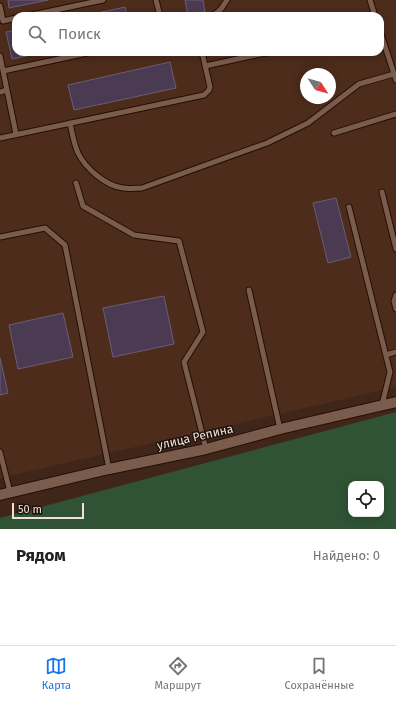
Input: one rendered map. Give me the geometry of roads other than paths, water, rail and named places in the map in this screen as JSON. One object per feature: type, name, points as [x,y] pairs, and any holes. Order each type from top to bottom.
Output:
[{"type":"street","name":"улица Репина","points":[[5,494],[109,469],[206,449],[280,429],[396,402]]},
{"type":"lane","points":[[45,12],[102,0]]},
{"type":"lane","points":[[156,0],[159,12]]},
{"type":"lane","points":[[218,12],[227,0]]},
{"type":"lane","points":[[370,0],[374,12]]},
{"type":"lane","points":[[0,6],[2,23],[12,19]]},
{"type":"lane","points":[[384,46],[396,80]]},
{"type":"lane","points":[[0,56],[16,134]]},
{"type":"lane","points":[[3,71],[73,56]]},
{"type":"lane","points":[[0,138],[204,95],[210,90],[203,56]]},
{"type":"lane","points":[[205,66],[251,56]]},
{"type":"lane","points":[[70,123],[78,153],[91,170],[114,186],[123,188],[142,188],[260,146],[308,123],[359,84],[394,74]]},
{"type":"lane","points":[[0,92],[7,90]]},
{"type":"lane","points":[[334,133],[396,114]]},
{"type":"lane","points":[[76,184],[83,206],[134,234],[179,241],[203,332],[184,362],[206,449]]},
{"type":"lane","points":[[382,192],[396,249]]},
{"type":"lane","points":[[349,207],[390,372],[382,405]]},
{"type":"lane","points":[[0,237],[45,228],[65,245],[109,469]]},
{"type":"lane","points":[[249,290],[280,429]]},
{"type":"lane","points":[[396,295],[394,301],[396,309]]},
{"type":"lane","points":[[386,354],[396,352]]},
{"type":"lane","points":[[0,452],[5,494]]}]
